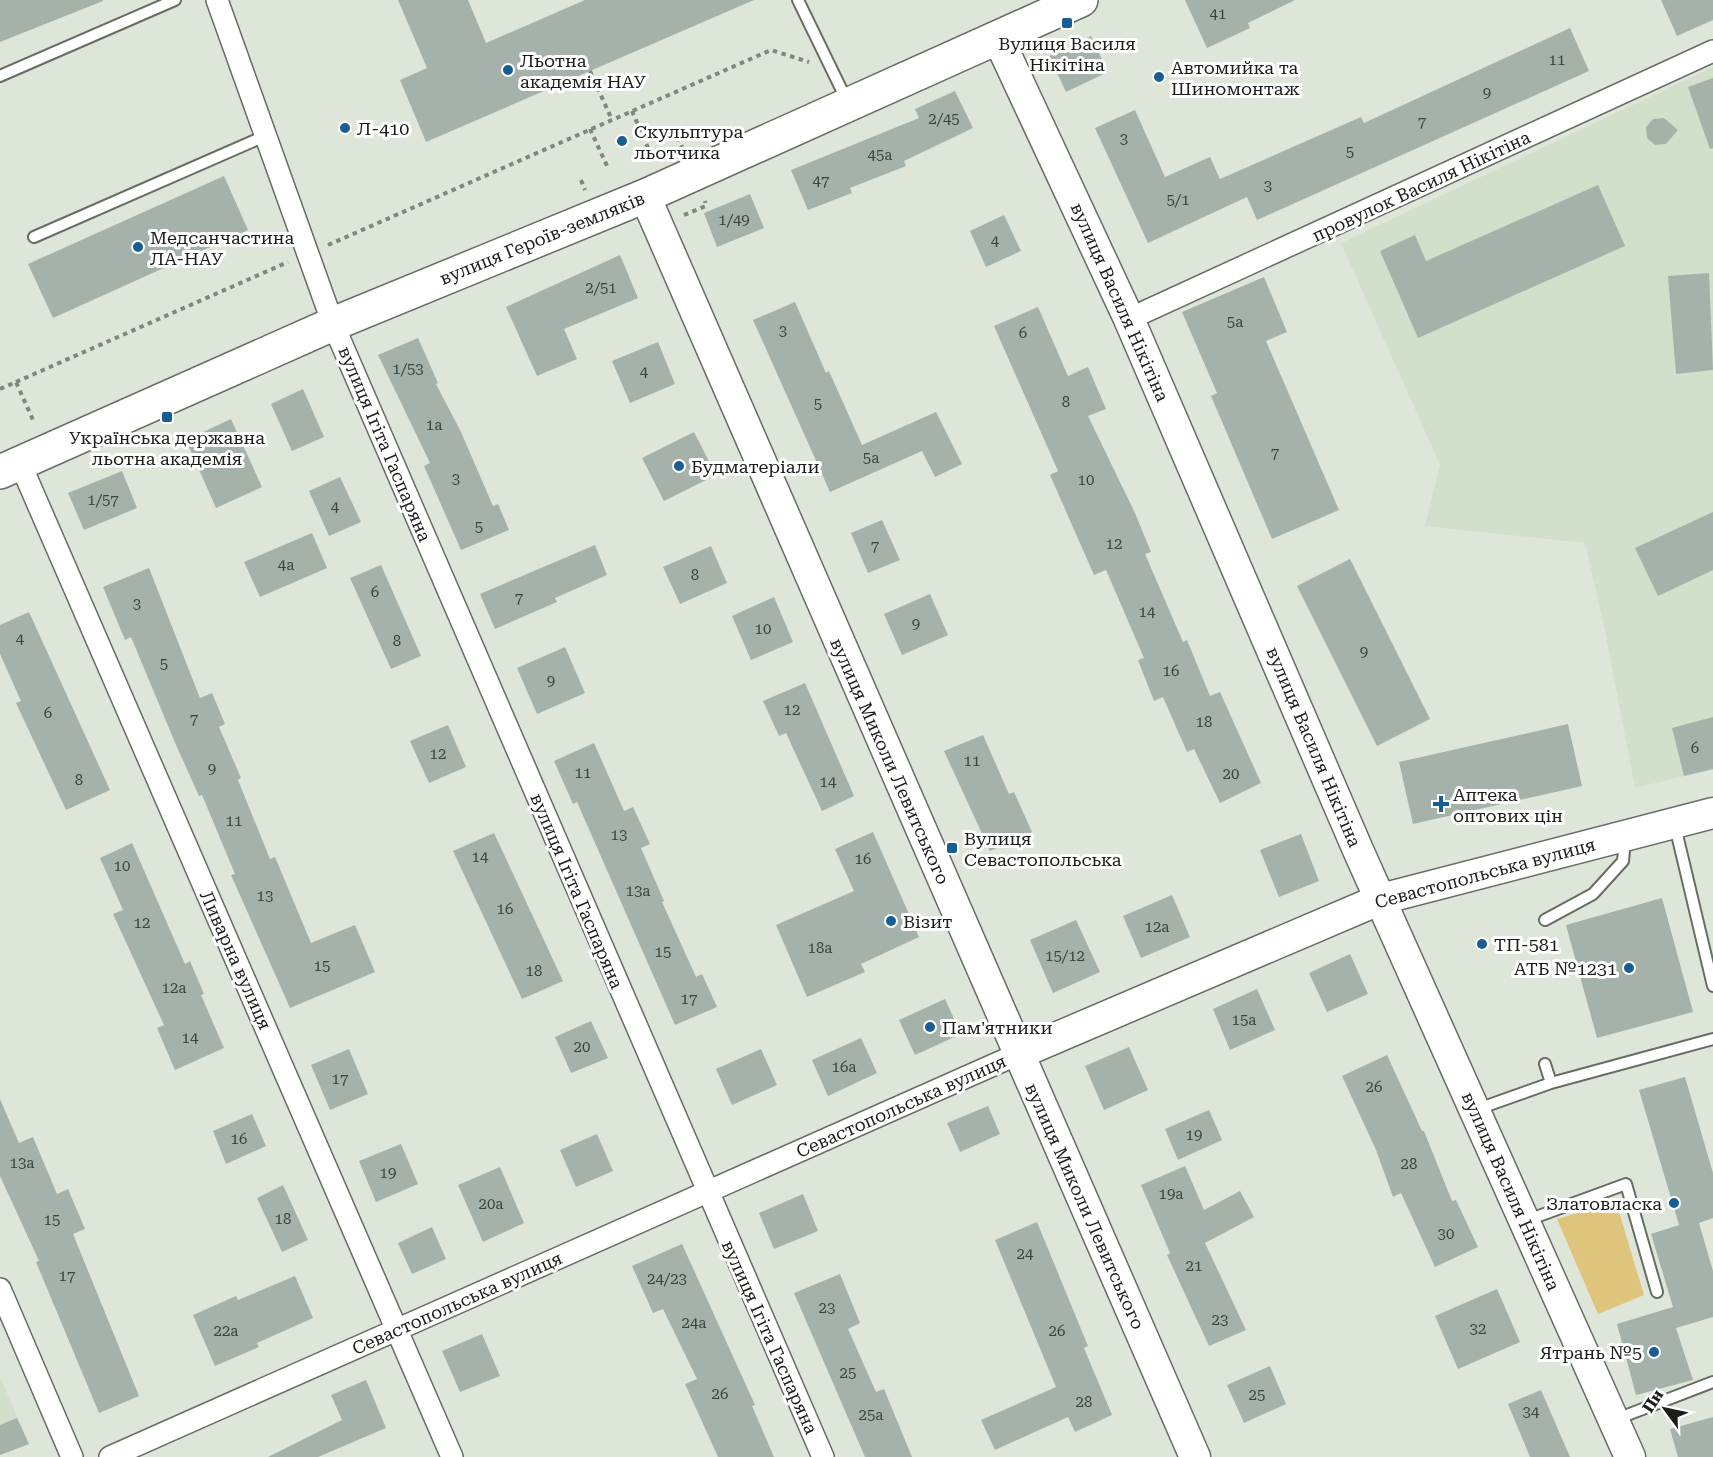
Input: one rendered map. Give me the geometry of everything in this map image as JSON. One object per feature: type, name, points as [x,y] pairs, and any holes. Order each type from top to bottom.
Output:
[{"type":"main road","name":"вулиця Героїв-земляків","points":[[10,468],[333,324],[645,196],[1081,0]]},
{"type":"street","name":"вулиця Ігіта Гаспаряна","points":[[217,0],[333,324],[823,1457]]},
{"type":"street","name":"вулиця Василя Нікітіна","points":[[998,38],[1129,319],[1381,899],[1630,1457]]},
{"type":"street","name":"провулок Василя Нікітіна","points":[[1129,319],[1713,51]]},
{"type":"street","name":"вулиця Миколи Левитського","points":[[645,196],[1195,1457]]},
{"type":"street","name":"Ливарна вулиця","points":[[10,468],[397,1329],[452,1457]]},
{"type":"street","name":"Севастопольська вулиця","points":[[110,1457],[1018,1054],[1381,899],[1713,813]]},
{"type":"street","points":[[0,1289],[72,1457]]},
{"type":"lane","points":[[0,76],[176,0]]},
{"type":"lane","points":[[798,0],[848,104]]},
{"type":"lane","points":[[34,237],[265,136]]},
{"type":"lane","points":[[1674,822],[1713,986]]},
{"type":"lane","points":[[1545,920],[1593,894],[1623,861],[1626,836]]},
{"type":"lane","points":[[1475,1110],[1551,1083],[1713,1039]]},
{"type":"lane","points":[[1545,1064],[1551,1083]]},
{"type":"lane","points":[[1524,1221],[1626,1184],[1657,1292]]},
{"type":"lane","points":[[1614,1420],[1713,1382]]},
{"type":"path","points":[[0,389],[771,50],[832,70]]},
{"type":"path","points":[[590,71],[612,120]]},
{"type":"path","points":[[632,111],[649,150]]},
{"type":"path","points":[[590,129],[608,168]]},
{"type":"path","points":[[16,382],[33,420]]},
{"type":"shaded area","points":[[1713,67],[1713,769],[1635,788],[1605,631],[1585,543],[1425,526],[1440,465],[1341,243]]},
{"type":"shaded area","points":[[1616,1202],[1644,1295],[1598,1314],[1557,1219]]},
{"type":"shaded area","points":[[0,1377],[29,1444],[0,1455]]},
{"type":"building","points":[[0,0],[103,0],[103,1],[0,42]]},
{"type":"building","name":"Льотна академія НАУ","points":[[398,0],[468,0],[486,43],[585,0],[754,0],[426,142],[400,80],[427,68]]},
{"type":"building","points":[[1185,0],[1295,0],[1248,23],[1250,28],[1207,48]]},
{"type":"building","points":[[1661,0],[1713,0],[1713,20],[1677,36]]},
{"type":"building","points":[[1570,28],[1589,71],[1257,220],[1247,197],[1148,243],[1095,128],[1135,110],[1165,177],[1210,157],[1220,179],[1361,117],[1364,123]]},
{"type":"building","points":[[1091,36],[1108,72],[1066,92],[1049,56]]},
{"type":"building","points":[[1713,78],[1713,148],[1710,149],[1688,87]]},
{"type":"building","points":[[955,91],[973,128],[904,161],[906,166],[850,188],[852,193],[808,210],[791,170],[919,118],[915,109]]},
{"type":"building","points":[[1664,118],[1678,130],[1666,144],[1655,145],[1647,138],[1646,127],[1653,119]]},
{"type":"building","name":"Медсанчастина ЛА-НАУ","points":[[224,176],[248,230],[53,318],[28,264]]},
{"type":"building","points":[[1598,185],[1625,246],[1418,338],[1380,251],[1415,235],[1426,261]]},
{"type":"building","points":[[750,194],[764,228],[717,247],[704,213]]},
{"type":"building","points":[[1004,215],[1021,251],[986,267],[970,231]]},
{"type":"building","points":[[620,255],[638,298],[564,329],[577,359],[537,376],[506,307]]},
{"type":"building","points":[[1709,273],[1713,370],[1676,374],[1668,276]]},
{"type":"building","points":[[1264,277],[1287,332],[1266,341],[1339,510],[1272,539],[1211,396],[1217,393],[1182,312]]},
{"type":"building","points":[[795,302],[826,373],[829,371],[862,445],[936,412],[962,464],[935,477],[922,451],[830,492],[753,320]]},
{"type":"building","points":[[1038,307],[1068,376],[1088,367],[1106,409],[1088,416],[1135,513],[1151,552],[1145,554],[1183,642],[1187,640],[1210,696],[1220,692],[1261,783],[1220,803],[1194,749],[1187,752],[1163,697],[1154,701],[1138,660],[1144,658],[1106,570],[1094,575],[1050,475],[1058,471],[994,326]]},
{"type":"building","points":[[418,338],[438,383],[436,384],[461,432],[493,506],[498,504],[509,530],[461,550],[424,466],[430,463],[378,355]]},
{"type":"building","points":[[658,342],[675,384],[630,403],[612,361]]},
{"type":"building","points":[[303,389],[324,437],[292,451],[271,404]]},
{"type":"building","points":[[231,419],[262,487],[216,508],[186,440]]},
{"type":"building","name":"Будматеріали","points":[[694,432],[716,475],[664,501],[642,458]]},
{"type":"building","points":[[122,471],[137,508],[84,530],[68,493]]},
{"type":"building","points":[[340,477],[361,522],[329,536],[309,491]]},
{"type":"building","points":[[1713,512],[1713,570],[1658,596],[1635,548]]},
{"type":"building","points":[[882,520],[900,560],[868,573],[851,533]]},
{"type":"building","points":[[312,533],[327,568],[260,597],[244,562]]},
{"type":"building","points":[[595,545],[607,575],[555,598],[557,602],[495,629],[480,594]]},
{"type":"building","points":[[711,546],[727,583],[680,604],[663,567]]},
{"type":"building","points":[[1350,559],[1430,719],[1377,746],[1297,586]]},
{"type":"building","points":[[381,565],[421,656],[391,669],[350,578]]},
{"type":"building","points":[[149,568],[200,698],[212,693],[225,724],[219,727],[241,778],[238,780],[270,859],[275,857],[311,943],[355,925],[375,972],[290,1008],[231,875],[235,874],[202,795],[199,796],[176,745],[131,637],[125,640],[103,587]]},
{"type":"building","points":[[930,594],[948,635],[902,655],[884,614]]},
{"type":"building","points":[[774,597],[793,642],[751,660],[732,616]]},
{"type":"building","points":[[29,612],[110,790],[66,810],[16,703],[21,701],[0,654],[0,625]]},
{"type":"building","points":[[565,647],[585,693],[537,714],[517,668]]},
{"type":"building","points":[[805,683],[854,796],[822,811],[786,733],[779,736],[763,701]]},
{"type":"building","points":[[1713,717],[1713,769],[1684,776],[1672,728]]},
{"type":"building","points":[[1568,724],[1582,786],[1413,824],[1399,762]]},
{"type":"building","points":[[448,725],[466,767],[429,783],[410,741]]},
{"type":"building","points":[[983,735],[1009,794],[1014,792],[1032,832],[990,851],[944,751]]},
{"type":"building","points":[[594,743],[624,811],[633,807],[650,844],[641,848],[664,901],[662,902],[696,977],[702,974],[717,1007],[675,1025],[577,802],[573,804],[554,761]]},
{"type":"building","points":[[873,832],[919,937],[861,964],[865,972],[807,997],[776,925],[854,891],[835,849]]},
{"type":"building","points":[[494,833],[563,981],[522,999],[453,851]]},
{"type":"building","points":[[1301,834],[1319,881],[1279,897],[1260,850]]},
{"type":"building","points":[[132,843],[185,964],[190,961],[204,994],[201,995],[224,1048],[175,1070],[157,1028],[164,1025],[113,914],[123,910],[100,858]]},
{"type":"building","points":[[1172,895],[1190,937],[1141,958],[1123,916]]},
{"type":"building","name":"АТБ №1231","points":[[1662,898],[1693,1012],[1597,1038],[1566,925]]},
{"type":"building","points":[[1076,920],[1100,972],[1053,993],[1030,940]]},
{"type":"building","points":[[1350,954],[1368,994],[1327,1012],[1309,973]]},
{"type":"building","points":[[1257,989],[1275,1030],[1230,1050],[1213,1009]]},
{"type":"building","name":"Пам'ятники","points":[[945,999],[961,1034],[915,1055],[899,1020]]},
{"type":"building","points":[[591,1021],[608,1058],[571,1073],[555,1037]]},
{"type":"building","points":[[861,1038],[877,1073],[828,1096],[812,1060]]},
{"type":"building","points":[[1129,1047],[1148,1090],[1104,1110],[1085,1066]]},
{"type":"building","points":[[349,1049],[368,1094],[330,1110],[311,1065]]},
{"type":"building","points":[[761,1049],[777,1085],[732,1105],[716,1069]]},
{"type":"building","points":[[1387,1055],[1424,1131],[1452,1201],[1456,1200],[1478,1247],[1435,1267],[1401,1193],[1393,1197],[1376,1150],[1342,1076]]},
{"type":"building","points":[[1685,1077],[1713,1173],[1713,1218],[1699,1223],[1713,1271],[1713,1317],[1676,1328],[1693,1380],[1636,1395],[1617,1324],[1673,1307],[1651,1234],[1679,1225],[1639,1090]]},
{"type":"building","points":[[0,1099],[19,1143],[33,1137],[57,1194],[68,1189],[85,1229],[73,1234],[139,1396],[99,1413],[36,1262],[39,1261],[0,1176]]},
{"type":"building","points":[[988,1106],[1000,1134],[960,1152],[947,1123]]},
{"type":"building","points":[[1209,1110],[1222,1140],[1178,1160],[1165,1129]]},
{"type":"building","points":[[252,1114],[266,1146],[226,1164],[213,1131]]},
{"type":"building","points":[[597,1134],[613,1171],[576,1187],[560,1150]]},
{"type":"building","points":[[401,1144],[418,1184],[376,1202],[359,1161]]},
{"type":"building","points":[[1185,1166],[1204,1210],[1240,1191],[1254,1217],[1205,1243],[1246,1330],[1209,1346],[1167,1255],[1170,1253],[1141,1185]]},
{"type":"building","points":[[500,1167],[524,1223],[483,1242],[458,1185]]},
{"type":"building","points":[[283,1185],[308,1240],[282,1252],[257,1198]]},
{"type":"building","points":[[803,1194],[818,1231],[774,1249],[759,1213]]},
{"type":"building","points":[[1037,1222],[1088,1346],[1084,1348],[1112,1415],[1075,1432],[1068,1417],[995,1450],[981,1420],[1056,1387],[995,1240]]},
{"type":"building","points":[[432,1227],[446,1259],[412,1274],[398,1243]]},
{"type":"building","points":[[682,1244],[755,1405],[752,1406],[774,1457],[718,1457],[685,1384],[697,1379],[663,1309],[653,1313],[632,1266]]},
{"type":"building","points":[[840,1274],[860,1323],[848,1329],[876,1392],[884,1389],[912,1457],[865,1457],[794,1293]]},
{"type":"building","points":[[295,1276],[313,1318],[257,1343],[259,1347],[215,1366],[193,1315],[236,1296],[238,1300]]},
{"type":"building","points":[[1497,1289],[1520,1342],[1458,1369],[1435,1316]]},
{"type":"building","points":[[482,1334],[500,1376],[460,1392],[442,1351]]},
{"type":"building","points":[[1270,1366],[1286,1404],[1244,1423],[1227,1385]]},
{"type":"building","points":[[366,1380],[386,1428],[318,1457],[268,1457],[342,1420],[331,1395]]},
{"type":"building","points":[[1541,1390],[1570,1457],[1530,1457],[1508,1404]]},
{"type":"building","points":[[1713,1417],[1713,1457],[1678,1457],[1670,1429]]},
{"type":"building","points":[[17,1418],[29,1444],[0,1455],[0,1425]]},
{"type":"place","name":"Вулиця Василя Нікітіна","points":[[1067,23]]},
{"type":"place","name":"Льотна академія НАУ","points":[[508,70]]},
{"type":"place","name":"Автомийка та Шиномонтаж","points":[[1159,77]]},
{"type":"place","name":"Л-410","points":[[345,128]]},
{"type":"place","name":"Скульптура льотчика","points":[[622,141]]},
{"type":"place","name":"Медсанчастина ЛА-НАУ","points":[[138,247]]},
{"type":"place","name":"Українська державна льотна академія","points":[[167,417]]},
{"type":"place","name":"Будматеріали","points":[[679,466]]},
{"type":"place","name":"Аптека оптових цін","points":[[1441,804]]},
{"type":"place","name":"Вулиця Севастопольська","points":[[952,848]]},
{"type":"place","name":"Візит","points":[[891,921]]},
{"type":"place","name":"ТП-581","points":[[1482,944]]},
{"type":"place","name":"АТБ №1231","points":[[1629,968]]},
{"type":"place","name":"Пам'ятники","points":[[930,1027]]},
{"type":"place","name":"Златовласка","points":[[1674,1203]]},
{"type":"place","name":"Ятрань №5","points":[[1654,1352]]}]
